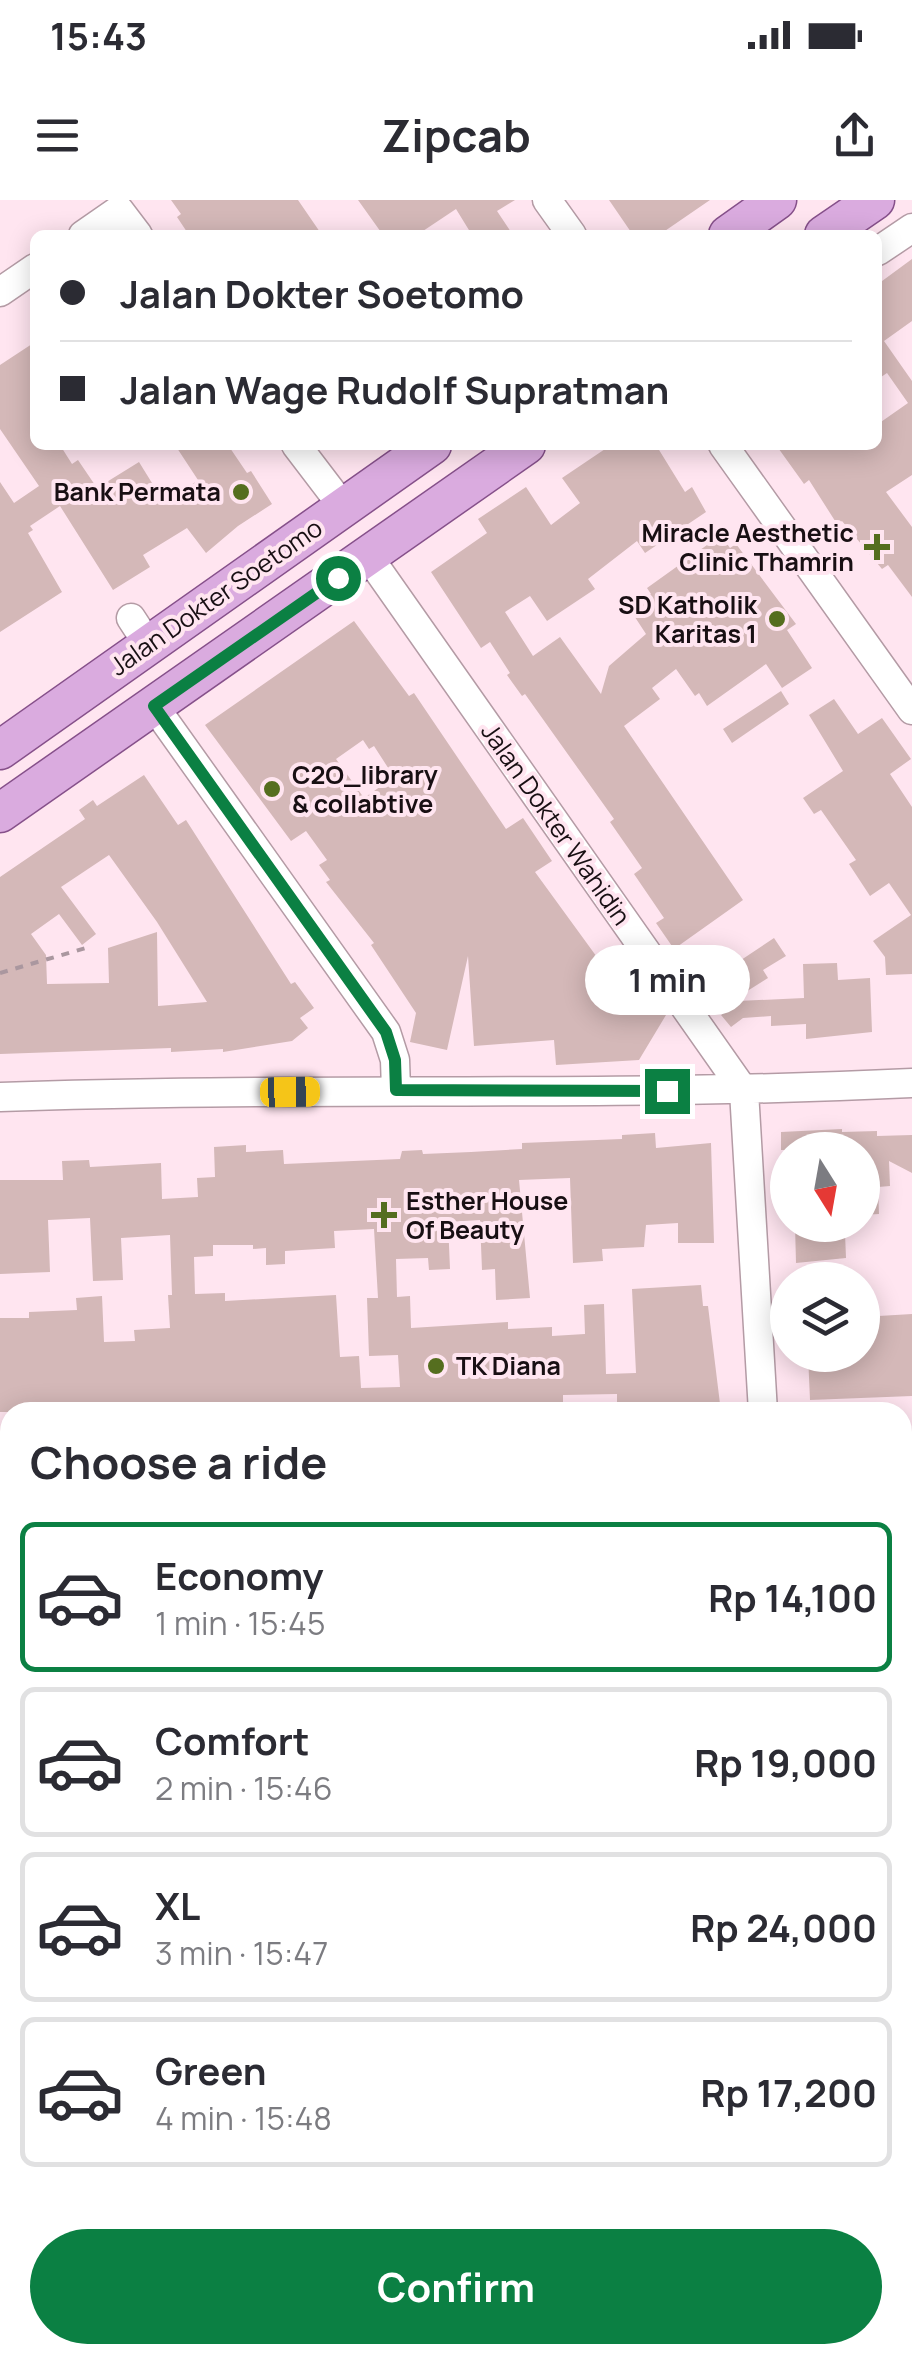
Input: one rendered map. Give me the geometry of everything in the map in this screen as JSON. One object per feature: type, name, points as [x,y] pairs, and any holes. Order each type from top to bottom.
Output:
[{"type":"main road","points":[[735,230],[776,200]]},
{"type":"main road","points":[[831,230],[875,200]]},
{"type":"main road","name":"Jalan Dokter Soetomo","points":[[1,748],[139,631],[344,508],[425,450]]},
{"type":"main road","points":[[0,814],[519,450]]},
{"type":"street","points":[[547,200],[568,230]]},
{"type":"street","points":[[88,230],[119,205],[135,230]]},
{"type":"street","points":[[882,248],[912,228]]},
{"type":"street","points":[[0,292],[30,271]]},
{"type":"street","points":[[300,450],[344,508]]},
{"type":"street","points":[[727,450],[912,710]]},
{"type":"street","name":"Jalan Dokter Wahidin","points":[[368,556],[744,1091]]},
{"type":"street","points":[[154,706],[386,1032],[395,1060],[396,1090]]},
{"type":"street","points":[[0,1097],[396,1090],[744,1091],[912,1083]]},
{"type":"street","points":[[744,1091],[762,1402]]},
{"type":"path","points":[[0,973],[89,947]]},
{"type":"building","points":[[171,200],[298,200],[319,230],[186,230],[177,217],[181,214]]},
{"type":"building","points":[[358,200],[515,200],[497,211],[510,230],[469,230],[456,209],[424,230],[379,230]]},
{"type":"building","points":[[609,200],[710,200],[666,230],[630,230]]},
{"type":"building","points":[[912,259],[912,321],[884,341],[912,381],[912,475],[886,492],[912,527],[912,597],[888,565],[882,569],[842,521],[837,524],[809,480],[804,484],[780,450],[882,450],[882,421],[908,403],[887,373],[882,376],[882,281]]},
{"type":"building","points":[[30,345],[30,450],[63,450],[72,464],[78,460],[97,488],[139,462],[165,504],[198,480],[178,450],[231,450],[247,473],[251,471],[272,504],[206,553],[187,528],[143,555],[150,567],[113,590],[60,506],[30,526],[33,530],[28,533],[62,592],[0,632],[0,482],[14,503],[39,486],[0,429],[0,365]]},
{"type":"building","points":[[604,450],[659,450],[685,492],[692,487],[706,512],[645,553],[637,541],[588,579],[595,589],[547,621],[530,596],[505,612],[533,656],[560,637],[601,694],[609,666],[646,634],[629,608],[651,594],[647,588],[721,535],[730,548],[736,544],[796,624],[787,630],[812,668],[782,688],[766,664],[707,706],[676,669],[652,688],[660,699],[624,726],[743,900],[674,949],[656,923],[664,918],[634,874],[642,868],[610,822],[614,819],[525,694],[522,696],[507,675],[510,673],[490,642],[481,648],[431,572],[487,533],[478,519],[526,487],[551,525],[580,503],[562,478]]},
{"type":"building","points":[[354,621],[409,696],[414,693],[506,829],[523,818],[552,861],[535,872],[610,975],[627,962],[666,1015],[639,1060],[556,1065],[554,1040],[474,1046],[468,956],[447,1050],[410,1042],[416,1013],[371,945],[374,943],[326,882],[330,880],[319,865],[327,860],[306,831],[291,841],[205,725]],"holes":[[[363,740],[369,749],[374,746],[394,777],[364,798],[336,759]]]},
{"type":"building","points":[[781,691],[789,704],[732,743],[723,729]]},
{"type":"building","points":[[834,699],[858,734],[882,718],[911,759],[890,774],[912,807],[912,974],[886,975],[885,957],[873,941],[911,915],[889,883],[870,896],[849,864],[856,860],[821,810],[814,814],[803,798],[843,771],[809,715]]},
{"type":"building","points":[[144,775],[178,825],[186,820],[291,984],[295,982],[314,1008],[300,1018],[308,1028],[292,1041],[223,1052],[171,1052],[171,1048],[0,1054],[0,877],[85,819],[79,810],[93,800],[97,806]],"holes":[[[109,855],[207,1002],[158,1006],[157,932],[108,948],[109,983],[47,984],[46,955],[31,934],[59,914],[82,945],[96,934],[61,887]]]},
{"type":"building","points":[[774,938],[786,956],[763,970],[768,978],[741,995],[726,970]]},
{"type":"building","points":[[837,963],[838,980],[870,978],[872,1032],[806,1039],[806,1024],[771,1026],[771,1016],[743,1018],[731,1027],[721,1015],[738,1001],[804,998],[803,964]]},
{"type":"building","points":[[842,1129],[842,1132],[781,1132]]},
{"type":"building","points":[[655,1133],[656,1148],[711,1143],[714,1243],[678,1243],[678,1223],[646,1225],[644,1247],[602,1249],[603,1261],[573,1263],[570,1178],[519,1180],[530,1298],[496,1300],[495,1269],[482,1270],[480,1220],[448,1222],[450,1269],[429,1270],[428,1258],[396,1259],[397,1297],[410,1296],[411,1328],[508,1322],[508,1329],[552,1327],[552,1336],[585,1334],[584,1305],[604,1304],[606,1374],[636,1373],[632,1289],[701,1285],[703,1306],[708,1306],[720,1402],[617,1402],[617,1394],[563,1395],[563,1402],[0,1402],[0,1318],[77,1310],[76,1298],[102,1296],[104,1342],[135,1341],[134,1330],[170,1328],[168,1295],[172,1295],[170,1235],[121,1238],[123,1280],[93,1281],[90,1218],[48,1220],[50,1272],[0,1274],[0,1180],[63,1180],[62,1161],[89,1160],[90,1167],[161,1163],[162,1199],[198,1197],[197,1178],[215,1177],[214,1147],[246,1145],[246,1152],[283,1150],[284,1164],[400,1159],[402,1151],[422,1150],[423,1154],[522,1149],[522,1143],[622,1139],[622,1135]],"holes":[[[374,1229],[378,1298],[367,1298],[369,1356],[398,1355],[400,1387],[361,1388],[359,1356],[340,1357],[336,1295],[225,1301],[225,1293],[195,1294],[194,1257],[213,1256],[213,1245],[253,1245],[253,1249],[266,1248],[266,1265],[285,1264],[285,1251],[335,1248],[334,1231]]]},
{"type":"building","points":[[912,1135],[912,1173],[889,1161],[890,1186],[880,1187],[880,1136]]},
{"type":"building","points":[[795,1242],[845,1242],[846,1258],[796,1262]]},
{"type":"building","points":[[912,1314],[912,1396],[810,1400],[809,1372],[880,1372],[880,1316]]},
{"type":"place","name":"Bank Permata","points":[[241,492]]},
{"type":"place","name":"Miracle Aesthetic Clinic Thamrin","points":[[877,547]]},
{"type":"place","name":"SD Katholik Karitas 1","points":[[777,619]]},
{"type":"place","name":"C2O_library & collabtive","points":[[272,789]]},
{"type":"place","name":"Esther House Of Beauty","points":[[384,1215]]},
{"type":"place","name":"TK Diana","points":[[436,1366]]},
{"type":"route","points":[[338,578],[154,706],[386,1032],[395,1060],[396,1090],[667,1091]]}]
